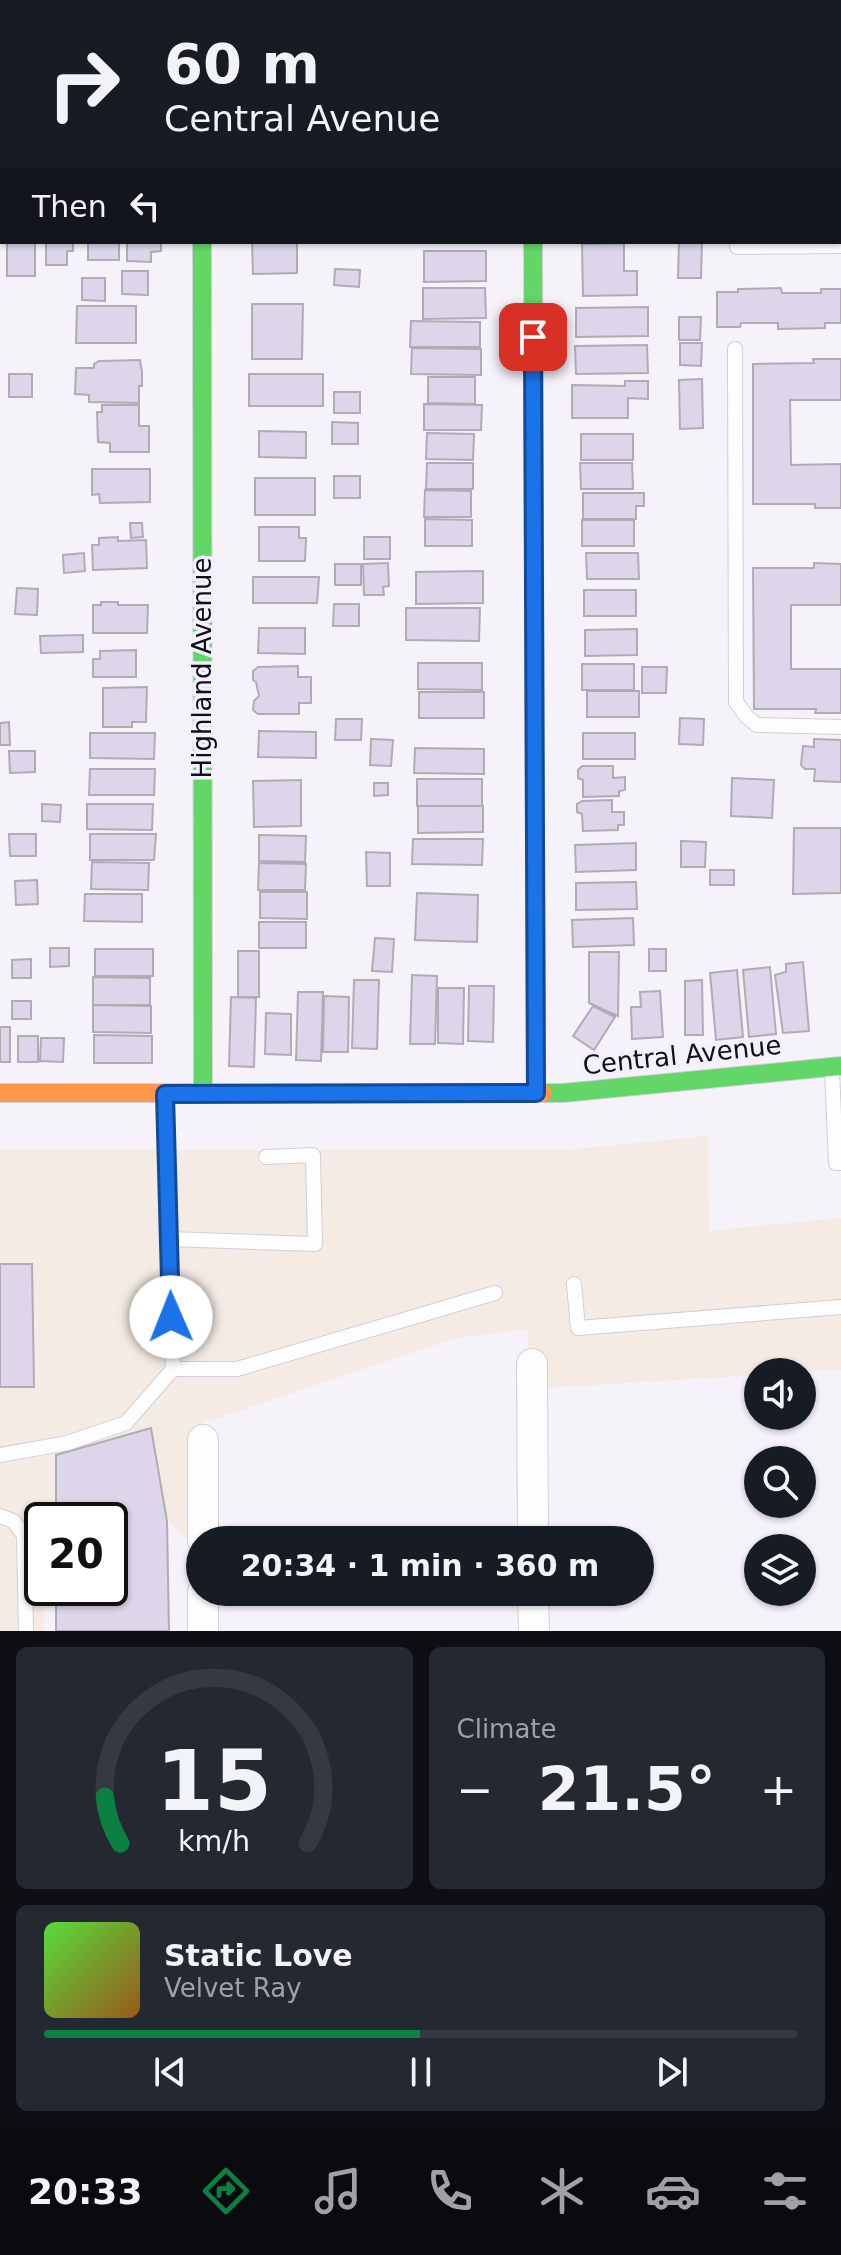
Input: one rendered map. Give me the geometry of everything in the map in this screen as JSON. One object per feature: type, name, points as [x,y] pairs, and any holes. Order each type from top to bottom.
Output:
[{"type":"street","name":"Highland Avenue","points":[[202,244],[203,1094]]},
{"type":"street","points":[[533,244],[536,1093]]},
{"type":"street","name":"Central Avenue","points":[[0,1093],[536,1093],[622,1088],[837,1066]]},
{"type":"street","points":[[532,1364],[533,1526]]},
{"type":"street","points":[[203,1440],[203,1526]]},
{"type":"street","points":[[203,1606],[203,1631]]},
{"type":"street","points":[[533,1606],[534,1631]]},
{"type":"lane","points":[[737,247],[841,246]]},
{"type":"lane","points":[[735,349],[736,702],[757,725],[841,727]]},
{"type":"lane","points":[[837,1066],[836,1163],[841,1163]]},
{"type":"lane","points":[[0,1455],[67,1443],[126,1423],[173,1369],[165,1094]]},
{"type":"lane","points":[[169,1239],[315,1244],[313,1155],[266,1157]]},
{"type":"lane","points":[[574,1284],[578,1328],[841,1307]]},
{"type":"lane","points":[[173,1369],[237,1369],[495,1293]]},
{"type":"lane","points":[[0,1516],[13,1521],[24,1535],[26,1631]]},
{"type":"shaded area","points":[[708,1136],[709,1231],[841,1218],[841,1370],[816,1371],[816,1358],[744,1358],[744,1376],[530,1389],[528,1329],[456,1338],[203,1423],[201,1526],[186,1526],[186,1538],[167,1521],[128,1531],[128,1502],[24,1502],[24,1606],[44,1606],[44,1631],[0,1631],[0,1150],[567,1150]]},
{"type":"building","points":[[7,244],[35,244],[35,276],[7,276]]},
{"type":"building","points":[[46,244],[73,244],[73,251],[67,251],[67,265],[46,265]]},
{"type":"building","points":[[88,244],[119,244],[119,260],[88,260]]},
{"type":"building","points":[[127,244],[161,244],[161,251],[151,252],[151,262],[127,261]]},
{"type":"building","points":[[252,244],[297,244],[297,273],[253,274]]},
{"type":"building","points":[[582,244],[624,244],[624,271],[637,271],[637,295],[583,296]]},
{"type":"building","points":[[679,244],[702,244],[701,278],[678,278]]},
{"type":"building","points":[[424,251],[486,251],[486,281],[424,282]]},
{"type":"building","points":[[335,269],[360,270],[359,287],[334,285]]},
{"type":"building","points":[[122,271],[148,271],[148,295],[122,294]]},
{"type":"building","points":[[82,278],[105,278],[105,301],[82,300]]},
{"type":"building","points":[[423,288],[485,288],[486,318],[423,319]]},
{"type":"building","points":[[781,288],[782,293],[821,293],[821,289],[841,289],[841,323],[825,323],[825,328],[778,329],[778,323],[741,323],[740,327],[717,327],[717,292]]},
{"type":"building","points":[[252,304],[303,304],[302,359],[252,359]]},
{"type":"building","points":[[77,306],[136,306],[136,343],[76,343]]},
{"type":"building","points":[[648,307],[648,336],[576,337],[576,308]]},
{"type":"building","points":[[679,317],[701,317],[700,340],[679,340]]},
{"type":"building","points":[[411,321],[480,322],[480,347],[410,347]]},
{"type":"building","points":[[680,343],[702,343],[701,366],[680,365]]},
{"type":"building","points":[[647,345],[648,373],[576,374],[575,346]]},
{"type":"building","points":[[412,348],[481,349],[481,375],[411,374]]},
{"type":"building","points":[[813,359],[841,359],[841,400],[790,400],[791,465],[841,464],[841,508],[815,508],[815,504],[753,504],[753,364],[814,363]]},
{"type":"building","points":[[140,360],[142,386],[139,386],[139,403],[89,402],[89,395],[75,394],[76,368],[94,368],[99,361]]},
{"type":"building","points":[[9,374],[32,374],[32,397],[9,397]]},
{"type":"building","points":[[249,374],[323,374],[323,406],[249,406]]},
{"type":"building","points":[[428,377],[475,377],[475,404],[428,403]]},
{"type":"building","points":[[702,379],[703,428],[680,429],[679,380]]},
{"type":"building","points":[[625,381],[648,381],[648,399],[628,398],[628,418],[572,418],[572,385],[625,386]]},
{"type":"building","points":[[334,392],[360,392],[360,413],[334,413]]},
{"type":"building","points":[[424,404],[482,405],[481,430],[424,430]]},
{"type":"building","points":[[102,405],[139,405],[139,426],[149,426],[149,452],[110,452],[110,443],[98,442],[97,412],[102,412]]},
{"type":"building","points":[[332,422],[358,423],[358,444],[332,444]]},
{"type":"building","points":[[259,431],[306,432],[306,458],[259,457]]},
{"type":"building","points":[[427,433],[474,434],[473,460],[426,459]]},
{"type":"building","points":[[581,434],[633,434],[633,460],[581,460]]},
{"type":"building","points":[[427,463],[473,463],[473,489],[426,489]]},
{"type":"building","points":[[580,463],[632,463],[633,489],[581,489]]},
{"type":"building","points":[[92,469],[150,469],[150,502],[100,503],[99,494],[92,495]]},
{"type":"building","points":[[334,476],[360,476],[360,498],[334,498]]},
{"type":"building","points":[[255,478],[315,478],[315,515],[255,515]]},
{"type":"building","points":[[425,490],[471,491],[471,517],[424,517]]},
{"type":"building","points":[[583,493],[644,493],[644,506],[636,506],[636,519],[583,519]]},
{"type":"building","points":[[425,519],[472,520],[472,546],[425,546]]},
{"type":"building","points":[[582,520],[634,520],[634,546],[582,546]]},
{"type":"building","points":[[130,523],[142,523],[143,537],[131,538]]},
{"type":"building","points":[[259,527],[299,527],[299,538],[306,538],[305,561],[259,561]]},
{"type":"building","points":[[118,537],[118,541],[146,540],[147,568],[93,570],[92,545],[99,545],[99,538]]},
{"type":"building","points":[[364,537],[390,537],[390,559],[364,559]]},
{"type":"building","points":[[84,553],[85,571],[64,573],[63,555]]},
{"type":"building","points":[[586,553],[638,553],[639,579],[587,579]]},
{"type":"building","points":[[388,563],[389,586],[383,587],[384,595],[364,595],[363,564]]},
{"type":"building","points":[[814,563],[841,564],[841,605],[791,605],[791,669],[841,669],[841,713],[815,713],[816,709],[754,709],[753,568],[814,568]]},
{"type":"building","points":[[335,564],[361,564],[361,585],[335,585]]},
{"type":"building","points":[[483,571],[483,603],[416,604],[416,572]]},
{"type":"building","points":[[253,577],[319,577],[317,603],[253,603]]},
{"type":"building","points":[[17,588],[38,589],[37,615],[15,614]]},
{"type":"building","points":[[584,590],[636,590],[636,616],[584,616]]},
{"type":"building","points":[[101,602],[148,605],[147,633],[93,633],[93,605],[101,605]]},
{"type":"building","points":[[334,604],[359,604],[359,626],[333,626]]},
{"type":"building","points":[[406,608],[480,608],[479,641],[406,640]]},
{"type":"building","points":[[259,628],[305,628],[305,654],[258,653]]},
{"type":"building","points":[[637,629],[637,655],[585,656],[585,630]]},
{"type":"building","points":[[83,635],[83,652],[41,653],[40,636]]},
{"type":"building","points":[[136,650],[136,677],[93,677],[93,659],[100,659],[100,651]]},
{"type":"building","points":[[418,663],[482,663],[482,690],[418,689]]},
{"type":"building","points":[[582,664],[634,664],[634,690],[582,690]]},
{"type":"building","points":[[298,666],[298,677],[311,677],[311,703],[299,703],[299,714],[258,714],[253,710],[254,701],[259,696],[253,671],[258,667]]},
{"type":"building","points":[[642,667],[667,667],[666,693],[642,693]]},
{"type":"building","points":[[147,687],[146,722],[132,722],[132,727],[103,727],[103,688]]},
{"type":"building","points":[[587,691],[639,691],[639,717],[587,717]]},
{"type":"building","points":[[419,692],[484,692],[484,718],[419,718]]},
{"type":"building","points":[[680,718],[704,719],[703,745],[679,744]]},
{"type":"building","points":[[336,719],[362,719],[361,740],[335,740]]},
{"type":"building","points":[[9,722],[10,745],[0,745],[0,723]]},
{"type":"building","points":[[259,731],[316,732],[316,758],[258,757]]},
{"type":"building","points":[[90,733],[155,733],[154,759],[90,758]]},
{"type":"building","points":[[583,733],[635,733],[635,759],[583,759]]},
{"type":"building","points":[[371,739],[393,740],[391,766],[370,765]]},
{"type":"building","points":[[814,739],[841,740],[841,782],[814,781],[815,769],[805,769],[801,765],[803,746],[814,747]]},
{"type":"building","points":[[415,748],[484,749],[484,774],[414,773]]},
{"type":"building","points":[[9,751],[35,751],[35,772],[10,773]]},
{"type":"building","points":[[582,766],[613,766],[613,778],[625,777],[625,790],[619,791],[619,796],[583,797],[583,780],[578,778],[578,770]]},
{"type":"building","points":[[90,769],[155,769],[154,795],[89,795]]},
{"type":"building","points":[[732,778],[774,780],[772,818],[731,816]]},
{"type":"building","points":[[417,779],[482,779],[482,806],[417,806]]},
{"type":"building","points":[[301,780],[301,826],[254,827],[253,781]]},
{"type":"building","points":[[374,783],[388,783],[388,795],[374,796]]},
{"type":"building","points":[[612,800],[612,812],[624,812],[624,825],[618,825],[618,830],[583,831],[582,814],[577,812],[577,804],[582,801]]},
{"type":"building","points":[[42,804],[61,805],[60,822],[42,821]]},
{"type":"building","points":[[87,804],[153,804],[152,830],[87,829]]},
{"type":"building","points":[[418,806],[483,806],[483,832],[418,833]]},
{"type":"building","points":[[794,828],[841,828],[841,893],[793,894]]},
{"type":"building","points":[[9,834],[36,834],[36,856],[10,856]]},
{"type":"building","points":[[90,834],[156,834],[154,860],[90,860]]},
{"type":"building","points":[[259,835],[306,836],[305,862],[259,861]]},
{"type":"building","points":[[413,839],[483,839],[482,865],[412,864]]},
{"type":"building","points":[[681,841],[706,842],[705,867],[681,867]]},
{"type":"building","points":[[636,843],[636,870],[576,872],[575,845]]},
{"type":"building","points":[[366,852],[390,853],[390,886],[367,886]]},
{"type":"building","points":[[92,862],[149,863],[148,890],[91,889]]},
{"type":"building","points":[[259,863],[306,864],[305,890],[258,890]]},
{"type":"building","points":[[710,870],[734,870],[734,885],[710,885]]},
{"type":"building","points":[[37,880],[38,904],[16,905],[15,881]]},
{"type":"building","points":[[636,882],[637,909],[576,910],[576,883]]},
{"type":"building","points":[[260,892],[307,892],[307,919],[260,918]]},
{"type":"building","points":[[417,893],[478,895],[477,942],[415,940]]},
{"type":"building","points":[[85,894],[142,894],[142,922],[84,921]]},
{"type":"building","points":[[633,918],[634,945],[573,947],[572,920]]},
{"type":"building","points":[[259,922],[306,922],[306,948],[259,948]]},
{"type":"building","points":[[375,938],[394,939],[392,972],[372,971]]},
{"type":"building","points":[[50,948],[69,948],[69,966],[50,967]]},
{"type":"building","points":[[95,949],[153,949],[153,976],[95,976]]},
{"type":"building","points":[[649,949],[666,949],[666,971],[649,971]]},
{"type":"building","points":[[238,951],[259,951],[259,997],[238,997]]},
{"type":"building","points":[[589,952],[619,952],[618,1016],[589,1003]]},
{"type":"building","points":[[31,959],[31,978],[12,978],[12,960]]},
{"type":"building","points":[[803,962],[809,1031],[783,1033],[775,975],[786,972],[786,964]]},
{"type":"building","points":[[770,967],[776,1034],[749,1037],[743,970]]},
{"type":"building","points":[[737,970],[743,1037],[716,1040],[710,973]]},
{"type":"building","points":[[412,975],[437,976],[435,1044],[410,1044]]},
{"type":"building","points":[[93,977],[150,978],[150,1005],[93,1005]]},
{"type":"building","points":[[354,980],[379,980],[377,1049],[352,1048]]},
{"type":"building","points":[[702,980],[703,1035],[685,1035],[685,981]]},
{"type":"building","points":[[469,986],[494,986],[493,1042],[468,1041]]},
{"type":"building","points":[[438,988],[464,988],[463,1044],[438,1043]]},
{"type":"building","points":[[660,991],[663,1037],[632,1039],[631,1007],[641,1007],[640,992]]},
{"type":"building","points":[[298,992],[323,992],[321,1061],[296,1060]]},
{"type":"building","points":[[324,996],[349,997],[348,1052],[323,1052]]},
{"type":"building","points":[[231,997],[256,998],[254,1067],[229,1066]]},
{"type":"building","points":[[12,1001],[31,1001],[31,1019],[12,1019]]},
{"type":"building","points":[[93,1005],[151,1006],[151,1033],[93,1032]]},
{"type":"building","points":[[593,1006],[615,1017],[594,1050],[573,1036]]},
{"type":"building","points":[[266,1013],[291,1014],[291,1055],[265,1054]]},
{"type":"building","points":[[0,1027],[10,1027],[10,1062],[0,1062]]},
{"type":"building","points":[[94,1035],[152,1036],[152,1063],[94,1063]]},
{"type":"building","points":[[18,1036],[38,1036],[38,1062],[18,1062]]},
{"type":"building","points":[[41,1038],[64,1038],[63,1062],[40,1061]]},
{"type":"building","points":[[0,1264],[32,1264],[34,1387],[0,1387]]},
{"type":"building","points":[[151,1428],[167,1521],[169,1631],[56,1631],[56,1606],[128,1606],[128,1502],[56,1502],[56,1455]]},
{"type":"traffic: fast","points":[[202,244],[203,1094]]},
{"type":"traffic: fast","points":[[533,244],[535,841]]},
{"type":"traffic: fast","points":[[543,1093],[841,1066]]},
{"type":"traffic: slow","points":[[0,1093],[543,1093]]},
{"type":"traffic: jam","points":[[535,841],[536,1093]]},
{"type":"route","points":[[171,1317],[165,1094],[536,1093],[533,337]]}]
